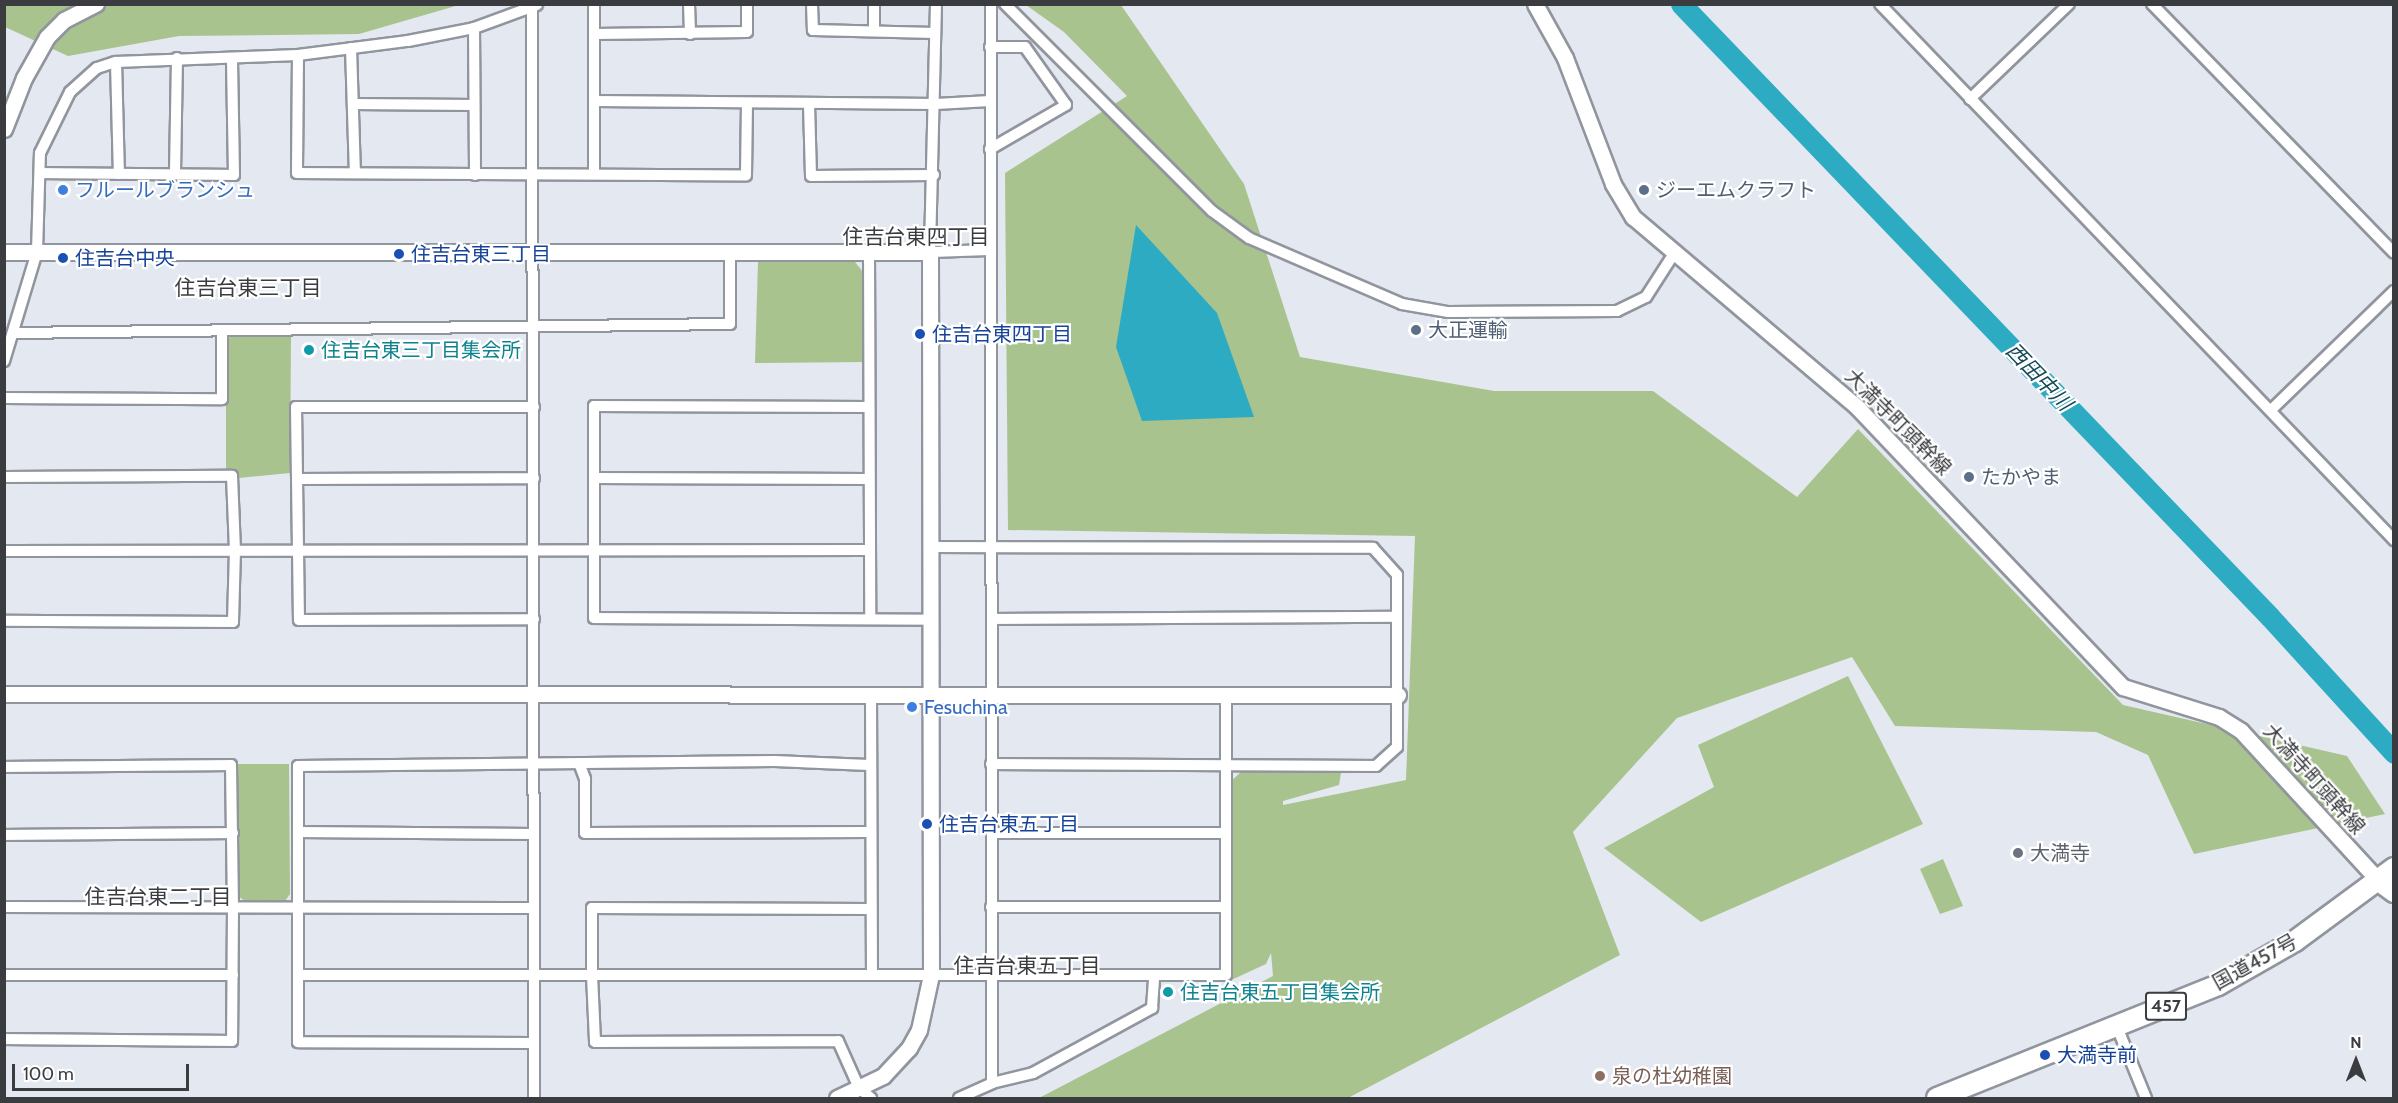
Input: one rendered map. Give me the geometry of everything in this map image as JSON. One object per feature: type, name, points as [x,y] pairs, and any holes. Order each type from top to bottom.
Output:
[{"type":"highway","name":"457","points":[[2386,887],[2394,868]]},
{"type":"highway","name":"国道457号","points":[[1937,1098],[2218,985],[2386,887]]},
{"type":"street","points":[[4,129],[24,78],[47,37],[64,20],[96,4]]},
{"type":"street","points":[[594,4],[594,174]]},
{"type":"street","points":[[689,4],[690,34]]},
{"type":"street","points":[[594,34],[747,32],[747,4]]},
{"type":"street","points":[[812,4],[813,30],[935,33]]},
{"type":"street","points":[[874,4],[874,32]]},
{"type":"street","points":[[837,1098],[883,1076],[909,1048],[919,1030],[931,975],[930,252],[936,104],[936,4]]},
{"type":"street","points":[[991,4],[992,833],[990,976],[992,1083]]},
{"type":"street","points":[[1005,4],[1212,211],[1249,238],[1402,304],[1448,312],[1617,311],[1646,297],[1673,255]]},
{"type":"street","name":"大満寺町頭幹線","points":[[1535,4],[1566,58],[1624,204],[1673,255],[1858,408],[2123,687],[2219,717],[2241,731],[2386,887]]},
{"type":"street","points":[[1880,4],[2394,540]]},
{"type":"street","points":[[1970,99],[2069,4]]},
{"type":"street","points":[[2152,4],[2394,254]]},
{"type":"street","points":[[4,361],[37,252],[40,153],[70,92],[97,68],[116,62],[177,58],[232,58],[351,48],[474,28],[535,6],[534,1098]]},
{"type":"street","points":[[474,28],[475,175]]},
{"type":"street","points":[[990,47],[1026,47],[1066,105],[990,149]]},
{"type":"street","points":[[351,48],[355,173]]},
{"type":"street","points":[[298,54],[297,173],[746,175],[747,104]]},
{"type":"street","points":[[175,173],[177,58]]},
{"type":"street","points":[[40,173],[234,175],[232,58]]},
{"type":"street","points":[[116,62],[119,174]]},
{"type":"street","points":[[594,101],[747,104],[936,104],[990,101]]},
{"type":"street","points":[[809,104],[811,176],[934,175]]},
{"type":"street","points":[[353,105],[474,105]]},
{"type":"street","points":[[4,252],[533,254],[991,250]]},
{"type":"street","points":[[869,252],[870,619]]},
{"type":"street","points":[[13,333],[730,324],[730,253]]},
{"type":"street","points":[[2271,410],[2394,291]]},
{"type":"street","points":[[4,398],[222,399],[222,331]]},
{"type":"street","points":[[869,407],[594,406],[594,618],[932,620]]},
{"type":"street","points":[[534,407],[296,407],[299,620],[534,619]]},
{"type":"street","points":[[4,477],[232,476],[235,550],[233,622],[4,621]]},
{"type":"street","points":[[297,479],[534,478]]},
{"type":"street","points":[[594,478],[869,479]]},
{"type":"street","points":[[932,547],[992,549],[1373,548],[1397,574],[1397,747],[1376,766],[991,764]]},
{"type":"street","points":[[4,551],[535,548],[869,550]]},
{"type":"street","points":[[992,619],[1397,617]]},
{"type":"street","points":[[4,694],[1398,694]]},
{"type":"street","points":[[871,694],[869,832],[872,974]]},
{"type":"street","points":[[300,975],[1226,975],[1224,907],[1226,694]]},
{"type":"street","points":[[533,1042],[298,1042],[300,975],[298,766],[775,761],[869,765]]},
{"type":"street","points":[[579,763],[585,779],[585,833],[869,832]]},
{"type":"street","points":[[4,766],[231,765],[233,833],[232,1041],[4,1039]]},
{"type":"street","points":[[298,832],[533,834]]},
{"type":"street","points":[[4,835],[233,833]]},
{"type":"street","points":[[992,833],[1225,833]]},
{"type":"street","points":[[4,907],[533,908]]},
{"type":"street","points":[[991,907],[1224,907]]},
{"type":"street","points":[[870,909],[592,908],[592,975],[595,1042],[838,1041],[859,1088],[871,1098]]},
{"type":"street","points":[[4,975],[233,975]]},
{"type":"street","points":[[959,1098],[992,1083],[1033,1073],[1152,1008],[1154,976]]},
{"type":"street","points":[[2117,1027],[2146,1098]]},
{"type":"green space","points":[[5,5],[459,5],[359,34],[179,36],[68,56],[5,27]]},
{"type":"green space","points":[[1026,5],[1121,5],[1244,184],[1300,357],[1494,391],[1653,391],[1797,497],[1858,429],[2123,705],[2347,756],[2385,814],[2194,854],[2148,755],[2096,732],[1895,726],[1852,657],[1677,718],[1573,832],[1620,955],[1348,1098],[1039,1098],[1273,976],[1271,953],[1266,964],[1229,981],[1230,782],[1241,772],[1341,773],[1339,785],[1283,801],[1283,805],[1406,780],[1415,536],[1008,530],[1005,173],[1127,96],[1064,32]]},
{"type":"green space","points":[[758,262],[855,262],[863,272],[863,362],[755,363]]},
{"type":"green space","points":[[233,335],[291,336],[290,473],[239,478],[236,472],[226,472],[226,340]]},
{"type":"green space","points":[[1848,676],[1923,824],[1701,922],[1604,848],[1714,787],[1698,745]]},
{"type":"green space","points":[[238,764],[289,764],[290,894],[285,901],[246,902],[238,896]]},
{"type":"green space","points":[[1943,859],[1963,906],[1940,914],[1920,869]]},
{"type":"water","points":[[1136,225],[1217,313],[1254,417],[1142,421],[1116,347]]},
{"type":"waterway","name":"西田中川","points":[[1681,4],[2270,617],[2394,753]]},
{"type":"place","name":"フルールブランシュ","points":[[63,190]]},
{"type":"place","name":"ジーエムクラフト","points":[[1644,190]]},
{"type":"place","name":"住吉台東三丁目","points":[[399,254]]},
{"type":"place","name":"住吉台中央","points":[[63,258]]},
{"type":"place","name":"大正運輸","points":[[1416,330]]},
{"type":"place","name":"住吉台東四丁目","points":[[920,334]]},
{"type":"place","name":"住吉台東三丁目集会所","points":[[309,350]]},
{"type":"place","name":"たかやま","points":[[1969,477]]},
{"type":"place","name":"Fesuchina","points":[[912,707]]},
{"type":"place","name":"住吉台東五丁目","points":[[927,824]]},
{"type":"place","name":"大満寺","points":[[2018,853]]},
{"type":"place","name":"住吉台東五丁目集会所","points":[[1168,992]]},
{"type":"place","name":"大満寺前","points":[[2045,1055]]},
{"type":"place","name":"泉の杜幼稚園","points":[[1600,1076]]},
{"type":"district","name":"住吉台東四丁目","points":[[916,237]]},
{"type":"district","name":"住吉台東三丁目","points":[[248,288]]},
{"type":"district","name":"住吉台東二丁目","points":[[158,897]]},
{"type":"district","name":"住吉台東五丁目","points":[[1027,966]]}]
